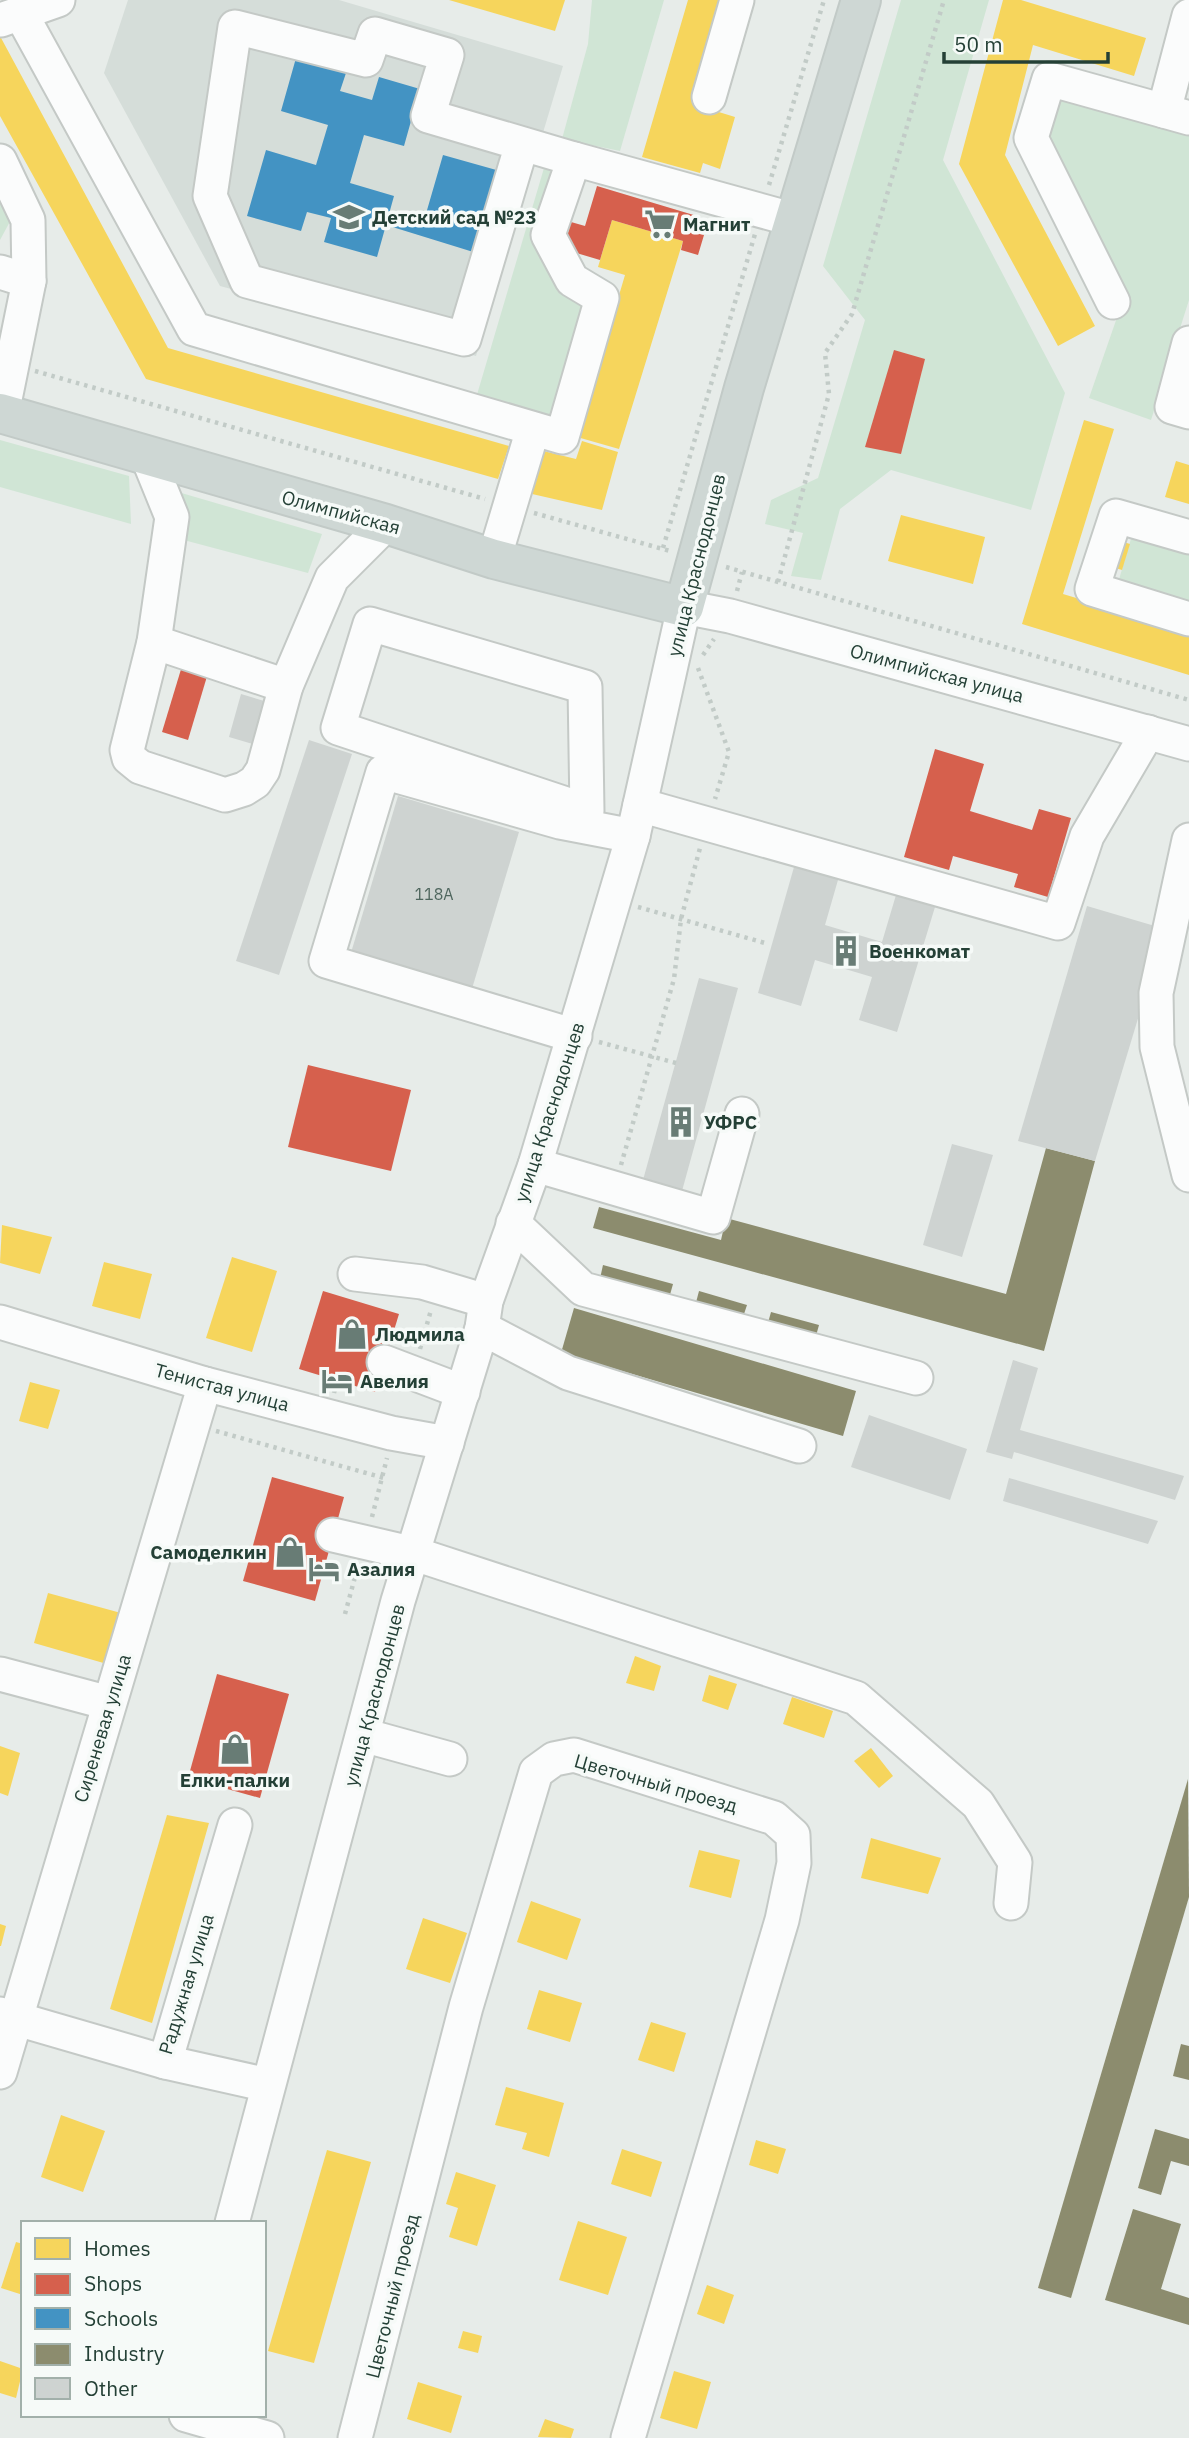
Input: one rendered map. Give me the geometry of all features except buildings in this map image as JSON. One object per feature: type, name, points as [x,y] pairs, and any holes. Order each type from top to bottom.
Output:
[{"type":"main road","name":"улица Краснодонцев","points":[[684,607],[679,553],[778,215],[862,0]]},
{"type":"main road","name":"Олимпийская","points":[[1,414],[386,524],[495,559],[684,607]]},
{"type":"street","points":[[58,0],[11,17],[194,329],[562,437],[602,298],[572,280],[548,236],[574,159]]},
{"type":"street","points":[[709,97],[737,0]]},
{"type":"street","points":[[1114,302],[1031,138],[1049,79],[1176,114],[1189,16]]},
{"type":"street","points":[[522,144],[464,339],[247,281],[210,196],[235,27],[366,60],[375,34],[447,55],[428,116],[778,215]]},
{"type":"street","points":[[0,161],[28,220],[15,276],[12,365],[1,414]]},
{"type":"street","points":[[1189,343],[1172,407],[1189,412]]},
{"type":"street","points":[[495,559],[533,429]]},
{"type":"street","points":[[148,458],[172,517],[154,642],[127,750],[129,758],[140,767],[225,796],[244,789],[263,770],[286,686],[332,578],[386,524]]},
{"type":"street","points":[[1189,537],[1116,516],[1092,589],[1189,619]]},
{"type":"street","name":"Олимпийская улица","points":[[684,607],[730,616],[1189,744]]},
{"type":"street","name":"улица Краснодонцев","points":[[233,2221],[398,1601],[415,1554],[484,1315],[575,1036],[614,901],[636,820],[684,607]]},
{"type":"street","points":[[370,624],[584,687],[587,811],[338,728],[370,624]]},
{"type":"street","points":[[154,642],[286,686]]},
{"type":"street","points":[[575,1036],[326,961],[383,772],[561,822],[636,820],[707,823],[1058,923],[1087,836],[1148,732]]},
{"type":"street","points":[[1182,1158],[1157,1048],[1156,993],[1189,840]]},
{"type":"street","points":[[535,1165],[713,1217],[742,1114]]},
{"type":"street","points":[[513,1223],[583,1289],[915,1378]]},
{"type":"street","points":[[355,1274],[422,1282],[484,1315],[568,1373],[799,1446]]},
{"type":"street","name":"Тенистая улица","points":[[0,1322],[205,1384],[330,1408],[391,1433],[447,1443]]},
{"type":"street","points":[[384,1362],[463,1392]]},
{"type":"street","name":"Сиреневая улица","points":[[0,2072],[7,2016],[109,1703],[205,1384]]},
{"type":"street","points":[[333,1535],[415,1554],[856,1699],[978,1804],[1015,1862],[1011,1903]]},
{"type":"street","points":[[0,1674],[109,1703]]},
{"type":"street","points":[[363,1735],[450,1759]]},
{"type":"street","name":"Цветочный проезд","points":[[355,2438],[466,2007],[536,1772],[554,1759],[574,1755],[774,1818],[793,1835],[794,1863],[782,1920],[628,2438]]},
{"type":"street","name":"Радужная улица","points":[[7,2016],[164,2062],[235,1825]]},
{"type":"street","points":[[164,2062],[268,2085]]},
{"type":"street","points":[[173,2438],[182,2417]]},
{"type":"street","points":[[190,2417],[267,2438]]},
{"type":"path","points":[[679,553],[778,215],[824,0]]},
{"type":"path","points":[[778,582],[829,394],[824,352],[852,314],[944,0]]},
{"type":"path","points":[[12,365],[1189,700]]},
{"type":"path","points":[[693,677],[697,664],[730,616],[742,572]]},
{"type":"path","points":[[615,1189],[674,979],[681,919],[729,752],[697,664]]},
{"type":"path","points":[[614,901],[765,943]]},
{"type":"path","points":[[575,1036],[676,1063]]},
{"type":"path","points":[[194,1425],[384,1478]]},
{"type":"shaded area","name":"Детский сад №23","points":[[128,0],[339,0],[563,66],[476,356],[220,286],[104,73]]},
{"type":"green space","points":[[592,0],[664,0],[620,151],[562,139],[588,44]]},
{"type":"green space","points":[[901,0],[989,0],[943,160],[1065,393],[1031,510],[891,470],[840,509],[821,580],[791,576],[803,533],[765,524],[771,500],[818,478],[865,320],[823,266]]},
{"type":"green space","points":[[1051,87],[1189,125],[1189,300],[1151,420],[1089,398],[1121,306],[1035,139]]},
{"type":"green space","points":[[544,168],[558,171],[537,240],[587,305],[554,419],[476,398]]},
{"type":"green space","points":[[0,187],[13,216],[0,240]]},
{"type":"green space","points":[[0,440],[129,476],[131,524],[0,487]]},
{"type":"green space","points":[[178,492],[322,534],[308,573],[180,539]]},
{"type":"green space","points":[[1135,525],[1189,541],[1189,615],[1115,593]]},
{"type":"place","name":"Детский сад №23","points":[[349,217]]},
{"type":"place","name":"Магнит","points":[[660,224]]},
{"type":"place","name":"Военкомат","points":[[846,951]]},
{"type":"place","name":"УФРС","points":[[681,1122]]},
{"type":"place","name":"Людмила","points":[[352,1334]]},
{"type":"place","name":"Авелия","points":[[337,1381]]},
{"type":"place","name":"Самоделкин","points":[[290,1552]]},
{"type":"place","name":"Азалия","points":[[324,1569]]},
{"type":"place","name":"Елки-палки","points":[[235,1749]]}]
